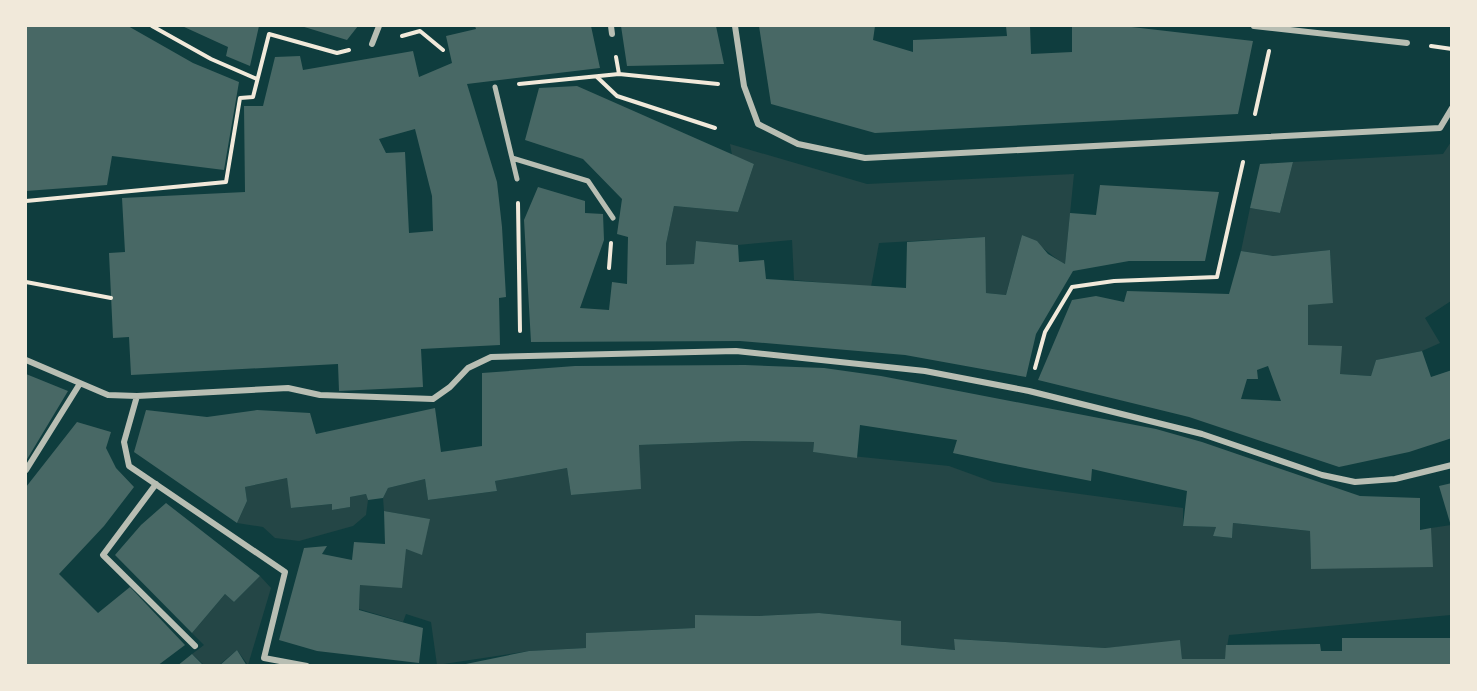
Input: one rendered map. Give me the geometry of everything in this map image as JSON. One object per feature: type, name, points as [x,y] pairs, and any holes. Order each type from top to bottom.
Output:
[{"type":"street","points":[[372,44],[379,26]]},
{"type":"street","points":[[611,26],[612,34]]},
{"type":"street","points":[[735,26],[744,86],[758,124],[798,144],[865,158],[1440,128],[1452,108]]},
{"type":"street","points":[[1254,26],[1407,44]]},
{"type":"street","points":[[495,87],[517,179]]},
{"type":"street","points":[[512,158],[588,181],[613,218]]},
{"type":"street","points":[[26,360],[79,385],[108,395],[137,396],[288,388],[320,395],[433,399],[450,387],[468,368],[491,357],[736,351],[925,371],[1029,391],[1202,434],[1323,476],[1355,482],[1395,480],[1452,465]]},
{"type":"street","points":[[26,470],[79,385]]},
{"type":"street","points":[[137,396],[124,442],[129,466],[285,572],[264,658],[307,666]]},
{"type":"street","points":[[156,484],[103,555],[195,646]]},
{"type":"path","points":[[152,26],[211,59],[257,78]]},
{"type":"path","points":[[1029,391],[1045,332],[1072,287],[1113,280],[1217,277],[1274,28]]},
{"type":"path","points":[[404,36],[420,31],[443,50]]},
{"type":"path","points":[[26,201],[226,182],[240,98],[253,97],[269,34],[337,53],[372,44]]},
{"type":"path","points":[[495,87],[620,74],[744,86]]},
{"type":"path","points":[[596,76],[617,96],[716,128]]},
{"type":"path","points":[[517,179],[520,355]]},
{"type":"path","points":[[26,282],[111,298]]},
{"type":"shaded area","points":[[1451,142],[1451,301],[1425,318],[1440,343],[1422,351],[1376,360],[1371,376],[1340,374],[1308,345],[1308,305],[1333,302],[1330,250],[1273,256],[1241,251],[1250,208],[1280,213],[1293,162],[1443,154]]},
{"type":"shaded area","points":[[730,144],[867,184],[1074,174],[1065,264],[1022,235],[1006,295],[986,293],[984,237],[879,243],[871,287],[794,280],[792,240],[738,245],[696,241],[694,264],[666,265],[666,244],[674,206],[738,212],[754,164],[732,155]]},
{"type":"shaded area","points":[[745,441],[814,442],[813,452],[949,466],[993,482],[1183,508],[1183,526],[1216,527],[1213,536],[1232,538],[1233,523],[1310,531],[1311,569],[1431,528],[1451,525],[1451,615],[1229,635],[1225,659],[1182,659],[1180,641],[1105,648],[955,639],[955,650],[901,645],[900,621],[819,613],[758,616],[695,615],[695,628],[587,633],[586,648],[529,651],[437,665],[431,622],[406,614],[403,622],[359,609],[360,585],[406,549],[422,554],[429,519],[384,511],[383,498],[388,488],[425,479],[428,500],[497,491],[495,481],[567,468],[571,495],[640,489],[639,445]]},
{"type":"shaded area","points":[[287,478],[292,508],[332,504],[333,510],[349,507],[350,497],[366,494],[368,500],[366,515],[353,526],[299,541],[275,538],[263,527],[237,523],[247,501],[245,487]]},
{"type":"shaded area","points":[[260,576],[271,588],[248,665],[237,650],[219,665],[204,665],[192,654],[204,645],[192,633],[225,594],[234,602]]},
{"type":"building","points":[[26,26],[128,26],[193,63],[239,82],[224,170],[112,156],[107,185],[26,191]]},
{"type":"building","points":[[182,26],[259,26],[250,66],[226,56],[228,47]]},
{"type":"building","points":[[301,26],[358,26],[347,40]]},
{"type":"building","points":[[475,26],[591,26],[600,68],[467,84],[497,182],[506,297],[499,298],[500,345],[421,349],[423,387],[339,391],[338,364],[131,375],[129,337],[113,338],[109,253],[125,252],[122,198],[245,192],[244,106],[263,106],[275,57],[300,56],[303,70],[413,51],[419,77],[452,63],[446,36],[476,29]],"holes":[[[415,129],[432,196],[433,231],[409,233],[405,152],[386,153],[379,139]]]},
{"type":"building","points":[[621,26],[716,26],[724,64],[627,66]]},
{"type":"building","points":[[759,26],[875,26],[873,40],[913,52],[913,40],[1007,36],[1006,26],[1030,26],[1031,54],[1072,52],[1072,26],[1123,26],[1253,41],[1238,114],[875,133],[771,104]]},
{"type":"building","points":[[577,86],[754,164],[738,212],[674,206],[666,244],[666,265],[694,264],[696,241],[738,245],[739,262],[764,260],[766,279],[906,288],[907,242],[985,237],[986,293],[1006,295],[1022,235],[1037,241],[1048,254],[1065,264],[1070,213],[1096,215],[1100,185],[1219,192],[1205,261],[1129,261],[1073,271],[1036,334],[1026,377],[905,355],[740,341],[531,342],[524,220],[538,187],[585,201],[585,213],[603,214],[604,240],[580,308],[609,310],[612,282],[627,284],[628,237],[617,234],[622,199],[583,159],[525,140],[539,88]]},
{"type":"building","points":[[1293,162],[1280,213],[1250,208],[1260,164]]},
{"type":"building","points":[[1330,250],[1333,303],[1308,305],[1308,345],[1342,346],[1340,374],[1371,376],[1376,360],[1422,351],[1431,377],[1452,370],[1452,438],[1409,452],[1339,467],[1189,417],[1038,380],[1072,300],[1096,296],[1124,302],[1127,291],[1229,294],[1241,251],[1273,256]],"holes":[[[1268,366],[1281,401],[1241,399],[1247,379],[1258,379],[1257,370]]]},
{"type":"building","points":[[745,365],[824,368],[881,376],[1156,429],[1202,442],[1360,496],[1420,498],[1420,530],[1431,528],[1433,567],[1311,569],[1310,531],[1233,523],[1232,538],[1213,536],[1216,527],[1183,526],[1187,491],[1092,469],[1091,481],[1000,463],[953,453],[957,440],[860,425],[857,458],[813,452],[814,442],[745,441],[639,445],[641,489],[571,495],[567,468],[495,481],[497,491],[428,500],[425,479],[388,488],[383,498],[368,500],[366,494],[350,497],[350,507],[332,510],[332,504],[291,508],[287,478],[245,487],[247,501],[237,523],[134,452],[146,410],[207,417],[257,410],[310,413],[316,434],[435,408],[441,452],[482,446],[482,373],[575,366]]},
{"type":"building","points":[[26,374],[68,391],[26,461]]},
{"type":"building","points":[[77,422],[111,432],[106,448],[116,468],[134,487],[104,526],[59,574],[98,613],[130,587],[185,645],[157,666],[26,666],[26,487]]},
{"type":"building","points":[[1452,483],[1452,526],[1451,526],[1439,486]]},
{"type":"building","points":[[166,503],[260,576],[234,602],[225,594],[192,633],[115,555],[141,525]]},
{"type":"building","points":[[384,511],[430,519],[422,555],[406,549],[402,588],[360,585],[359,610],[423,628],[419,663],[317,651],[279,640],[304,548],[327,546],[322,554],[352,560],[354,542],[385,544]]},
{"type":"building","points":[[819,613],[901,621],[901,645],[955,650],[954,639],[1105,648],[1180,640],[1182,659],[1225,659],[1226,645],[1320,644],[1321,651],[1342,651],[1342,638],[1452,638],[1452,666],[456,666],[529,651],[586,648],[586,633],[695,628],[695,615],[758,616]]},
{"type":"building","points":[[237,650],[247,666],[219,666]]},
{"type":"building","points":[[192,654],[204,666],[177,666]]}]
